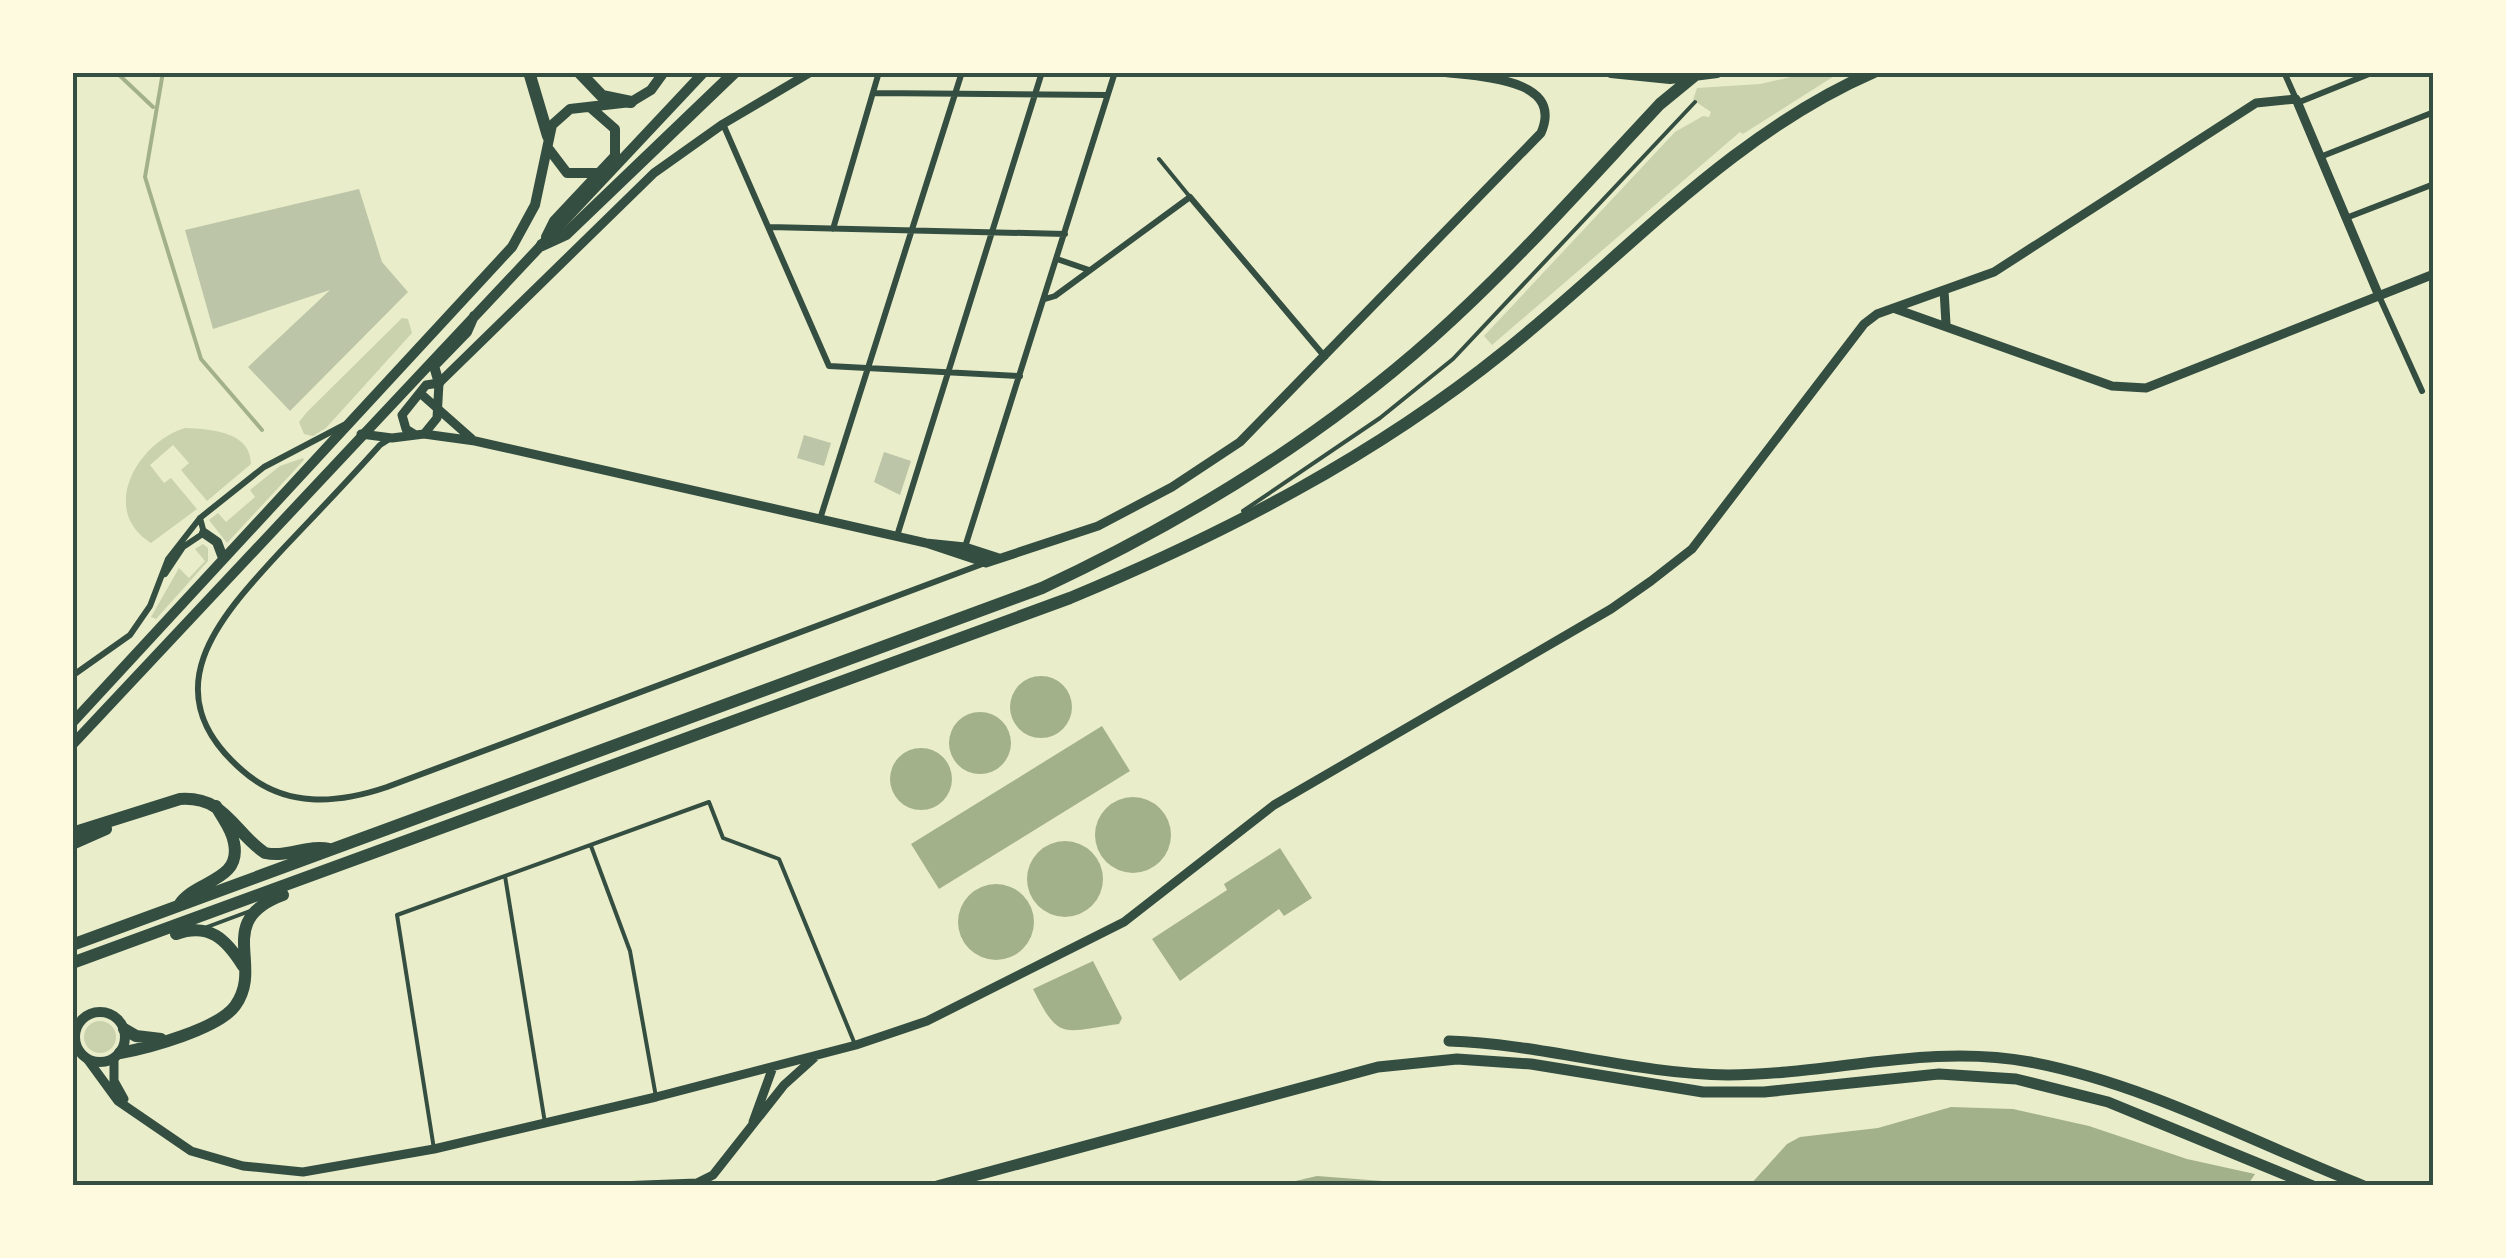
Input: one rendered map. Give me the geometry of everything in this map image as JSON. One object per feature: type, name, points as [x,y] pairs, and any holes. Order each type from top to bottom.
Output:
[{"type":"highway","points":[[530,72],[548,142]]},
{"type":"highway","points":[[579,72],[602,96],[631,102]]},
{"type":"highway","points":[[542,245],[566,234],[735,72]]},
{"type":"highway","points":[[72,945],[1042,588],[1158,530],[1243,481],[1332,421],[1431,340],[1660,104],[1699,72]]},
{"type":"highway","points":[[1616,74],[1670,78],[1718,72]]},
{"type":"highway","points":[[72,964],[1052,604],[1166,558],[1254,514],[1429,408],[1502,354],[1746,147],[1816,100],[1874,72]]},
{"type":"highway","points":[[74,834],[180,798],[197,798],[228,812],[265,853],[291,855],[316,846],[332,850]]},
{"type":"highway","points":[[179,905],[186,893],[222,876],[233,862],[233,838],[216,806]]},
{"type":"highway","points":[[117,1056],[159,1045],[219,1020],[234,1008],[242,993],[244,929],[254,910],[314,884],[322,872]]},
{"type":"highway","points":[[126,944],[141,947],[203,929],[227,940],[243,966]]},
{"type":"highway","points":[[124,1029],[146,1039],[173,1037]]},
{"type":"highway","points":[[1449,1041],[1523,1045],[1726,1075],[1937,1056],[2026,1062],[2132,1091],[2364,1186]]},
{"type":"highway","points":[[937,1186],[1404,1062],[1486,1059],[1733,1093],[1940,1074],[2016,1079],[2122,1107],[2313,1186]]},
{"type":"main road","points":[[72,723],[512,247],[535,205],[548,142],[560,115],[570,109],[631,102],[651,90],[664,72]]},
{"type":"main road","points":[[72,745],[704,72]]},
{"type":"main road","points":[[590,108],[615,129],[614,156]]},
{"type":"main road","points":[[542,245],[554,221],[614,156],[641,141]]},
{"type":"main road","points":[[548,142],[553,160],[567,173],[585,177],[600,172]]},
{"type":"main road","points":[[439,383],[434,366],[468,332],[477,310]]},
{"type":"main road","points":[[204,533],[217,542],[223,558]]},
{"type":"main road","points":[[108,1013],[124,1029],[117,1056],[88,1060],[75,1045],[79,1016],[108,1013]]},
{"type":"street","points":[[361,434],[392,438],[420,434],[438,407],[439,383],[654,172],[723,124],[810,72]]},
{"type":"street","points":[[834,229],[878,72]]},
{"type":"street","points":[[820,520],[962,72]]},
{"type":"street","points":[[897,536],[1042,72]]},
{"type":"street","points":[[965,547],[1115,72]]},
{"type":"street","points":[[392,438],[380,445],[235,601],[204,651],[198,679],[200,708],[210,734],[247,774],[290,798],[339,799],[388,787],[999,558],[1098,526],[1172,487],[1240,442],[1326,358],[1540,133],[1548,116],[1544,103],[1529,89],[1441,72]]},
{"type":"street","points":[[2284,72],[2422,391]]},
{"type":"street","points":[[88,1060],[110,1091],[131,1110],[191,1151],[274,1172],[325,1170],[656,1097],[856,1045],[928,1021],[1124,922],[1274,805],[1638,590],[1692,550],[1864,324],[1890,308],[1994,272],[2239,112],[2266,99],[2296,101],[2374,72]]},
{"type":"street","points":[[874,93],[1107,95]]},
{"type":"street","points":[[2320,157],[2434,112]]},
{"type":"street","points":[[723,124],[829,366],[1020,376]]},
{"type":"street","points":[[2346,218],[2434,184]]},
{"type":"street","points":[[1045,299],[1190,197],[1326,358]]},
{"type":"street","points":[[769,228],[1065,234]]},
{"type":"street","points":[[1057,259],[1090,270]]},
{"type":"street","points":[[1890,308],[1946,324],[2112,386],[2146,388],[2434,274]]},
{"type":"street","points":[[1944,290],[1946,324]]},
{"type":"street","points":[[439,383],[430,382],[402,416],[406,430],[474,441],[897,536],[986,563]]},
{"type":"street","points":[[420,393],[474,441]]},
{"type":"street","points":[[161,580],[168,559],[200,518],[264,466],[346,424]]},
{"type":"street","points":[[72,676],[130,635],[183,547],[204,533],[200,518]]},
{"type":"street","points":[[926,543],[965,547],[999,558]]},
{"type":"street","points":[[951,552],[951,576]]},
{"type":"street","points":[[618,1186],[704,1180],[726,1164],[776,1095],[818,1055]]},
{"type":"street","points":[[117,1056],[114,1082],[131,1110]]},
{"type":"street","points":[[773,1067],[780,1081],[776,1095]]},
{"type":"street","points":[[750,1129],[773,1067]]},
{"type":"street","points":[[738,1076],[753,1082],[762,1102]]},
{"type":"lane","points":[[1166,558],[1290,482],[1454,359],[1695,102]]},
{"type":"lane","points":[[1159,160],[1190,197]]},
{"type":"lane","points":[[434,1149],[397,914],[709,802],[724,838],[779,859],[856,1045]]},
{"type":"lane","points":[[590,846],[630,951],[656,1097]]},
{"type":"lane","points":[[504,874],[545,1124]]},
{"type":"lane","points":[[203,929],[254,910]]},
{"type":"shaded area","points":[[1808,73],[1839,73],[1743,134],[1740,132],[1492,345],[1484,336],[1675,132],[1703,116],[1709,117],[1711,112],[1693,100],[1697,88],[1760,84]]},
{"type":"shaded area","points":[[402,318],[408,319],[412,333],[326,428],[313,436],[304,434],[299,422],[307,412]]},
{"type":"shaded area","points":[[185,428],[216,431],[236,438],[249,453],[251,464],[207,501],[181,470],[189,463],[173,445],[150,465],[164,483],[171,478],[197,509],[151,543],[135,529],[127,513],[130,478],[152,447]]},
{"type":"shaded area","points":[[303,458],[227,543],[209,520],[218,513],[226,522],[255,497],[250,490],[280,466]]},
{"type":"shaded area","points":[[203,544],[208,548],[208,561],[156,619],[151,617],[179,568],[189,578],[205,561],[195,549]]},
{"type":"shaded area","points":[[1041,676],[1063,685],[1072,707],[1063,729],[1041,738],[1019,729],[1010,707],[1019,685]]},
{"type":"shaded area","points":[[980,712],[1002,721],[1011,743],[1002,765],[980,774],[958,765],[949,743],[958,721]]},
{"type":"shaded area","points":[[1102,726],[1130,771],[939,889],[911,844]]},
{"type":"shaded area","points":[[921,748],[943,757],[952,779],[943,801],[921,810],[899,801],[890,779],[899,757]]},
{"type":"shaded area","points":[[1133,797],[1160,808],[1171,835],[1160,862],[1133,873],[1106,862],[1095,835],[1106,808]]},
{"type":"shaded area","points":[[1065,841],[1092,852],[1103,879],[1092,906],[1065,917],[1038,906],[1027,879],[1038,852]]},
{"type":"shaded area","points":[[1280,848],[1312,898],[1284,916],[1279,909],[1180,981],[1152,939],[1227,890],[1224,884]]},
{"type":"shaded area","points":[[996,884],[1023,895],[1034,922],[1023,949],[996,960],[969,949],[958,922],[969,895]]},
{"type":"shaded area","points":[[1093,961],[1122,1018],[1119,1024],[1074,1030],[1057,1026],[1033,989]]},
{"type":"shaded area","points":[[100,1021],[111,1026],[116,1037],[111,1048],[100,1053],[89,1048],[84,1037],[89,1026]]},
{"type":"shaded area","points":[[1951,1107],[2013,1109],[2089,1126],[2187,1159],[2255,1174],[2247,1186],[1750,1185],[1787,1144],[1800,1137],[1878,1128]]},
{"type":"shaded area","points":[[1317,1176],[1435,1185],[1278,1185]]},
{"type":"building","points":[[359,189],[382,262],[408,292],[290,411],[248,367],[330,290],[213,329],[185,230]]},
{"type":"building","points":[[804,435],[831,443],[824,466],[797,458]]},
{"type":"building","points":[[884,452],[911,461],[900,495],[874,482]]},
{"type":"waterway","points":[[116,72],[153,107]]},
{"type":"waterway","points":[[163,72],[145,177],[201,359],[262,430]]}]
